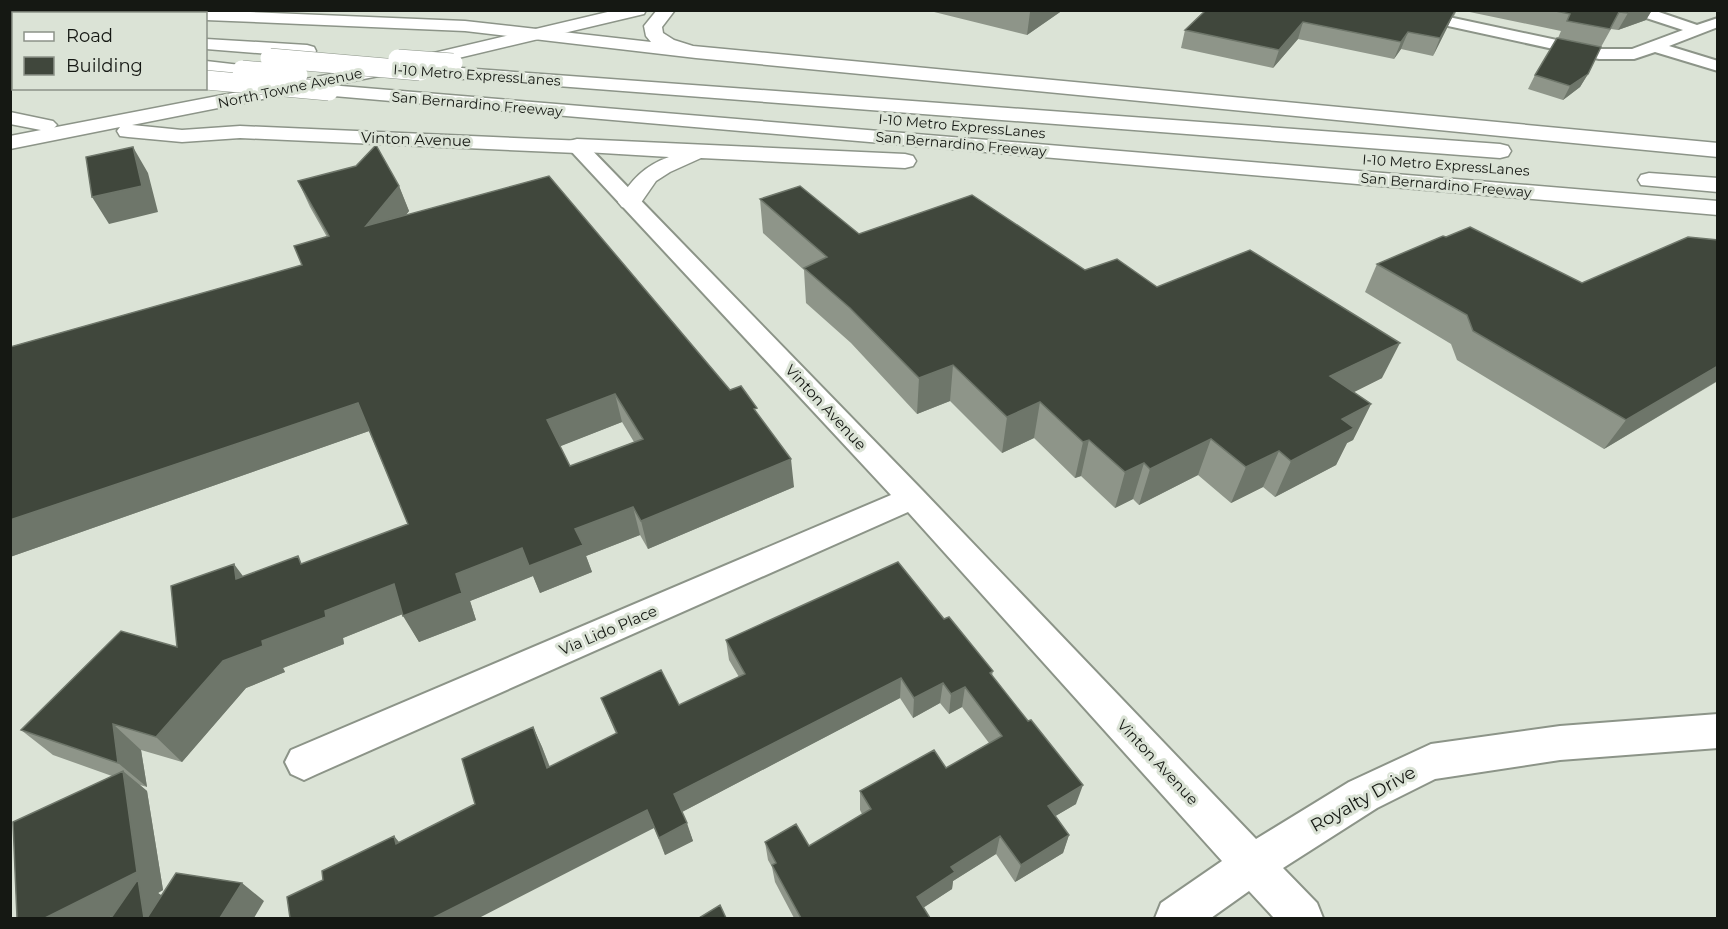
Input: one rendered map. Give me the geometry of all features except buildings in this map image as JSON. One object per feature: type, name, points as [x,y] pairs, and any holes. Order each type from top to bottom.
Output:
[{"type":"main road","points":[[90,10],[126,12]]},
{"type":"main road","name":"North Towne Avenue","points":[[10,132],[512,31],[598,10]]},
{"type":"main road","name":"North Towne Avenue","points":[[10,143],[206,105],[537,35],[638,10]]},
{"type":"main road","points":[[667,10],[653,26],[655,36],[668,44],[696,52]]},
{"type":"main road","points":[[207,15],[454,26],[512,31],[696,52],[1718,150]]},
{"type":"main road","points":[[207,44],[1718,150]]},
{"type":"main road","name":"I-10 Metro ExpressLanes","points":[[207,53],[1512,161],[374,81],[207,67]]},
{"type":"main road","name":"San Bernardino Freeway","points":[[207,80],[1718,209]]},
{"type":"main road","points":[[85,128],[138,110],[186,98]]},
{"type":"main road","name":"Vinton Avenue","points":[[206,105],[208,117],[215,124],[240,132]]},
{"type":"main road","points":[[10,118],[46,125]]},
{"type":"main road","name":"Vinton Avenue","points":[[46,125],[182,136],[240,132],[578,146]]},
{"type":"main road","points":[[578,146],[1004,166],[1718,209]]},
{"type":"main road","points":[[630,202],[640,183],[652,171],[702,152]]},
{"type":"main road","points":[[1576,156],[1718,167]]},
{"type":"main road","points":[[1624,178],[1718,185]]},
{"type":"street","points":[[1393,10],[1599,54],[1617,55],[1634,54],[1718,22]]},
{"type":"street","points":[[1636,10],[1696,29]]},
{"type":"street","points":[[1653,46],[1718,66]]},
{"type":"street","name":"Vinton Avenue","points":[[578,146],[912,498],[1302,918]]},
{"type":"street","name":"Via Lido Place","points":[[304,762],[912,498]]},
{"type":"street","name":"Royalty Drive","points":[[1176,918],[1252,864],[1363,795],[1431,762],[1560,743],[1718,731]]}]
